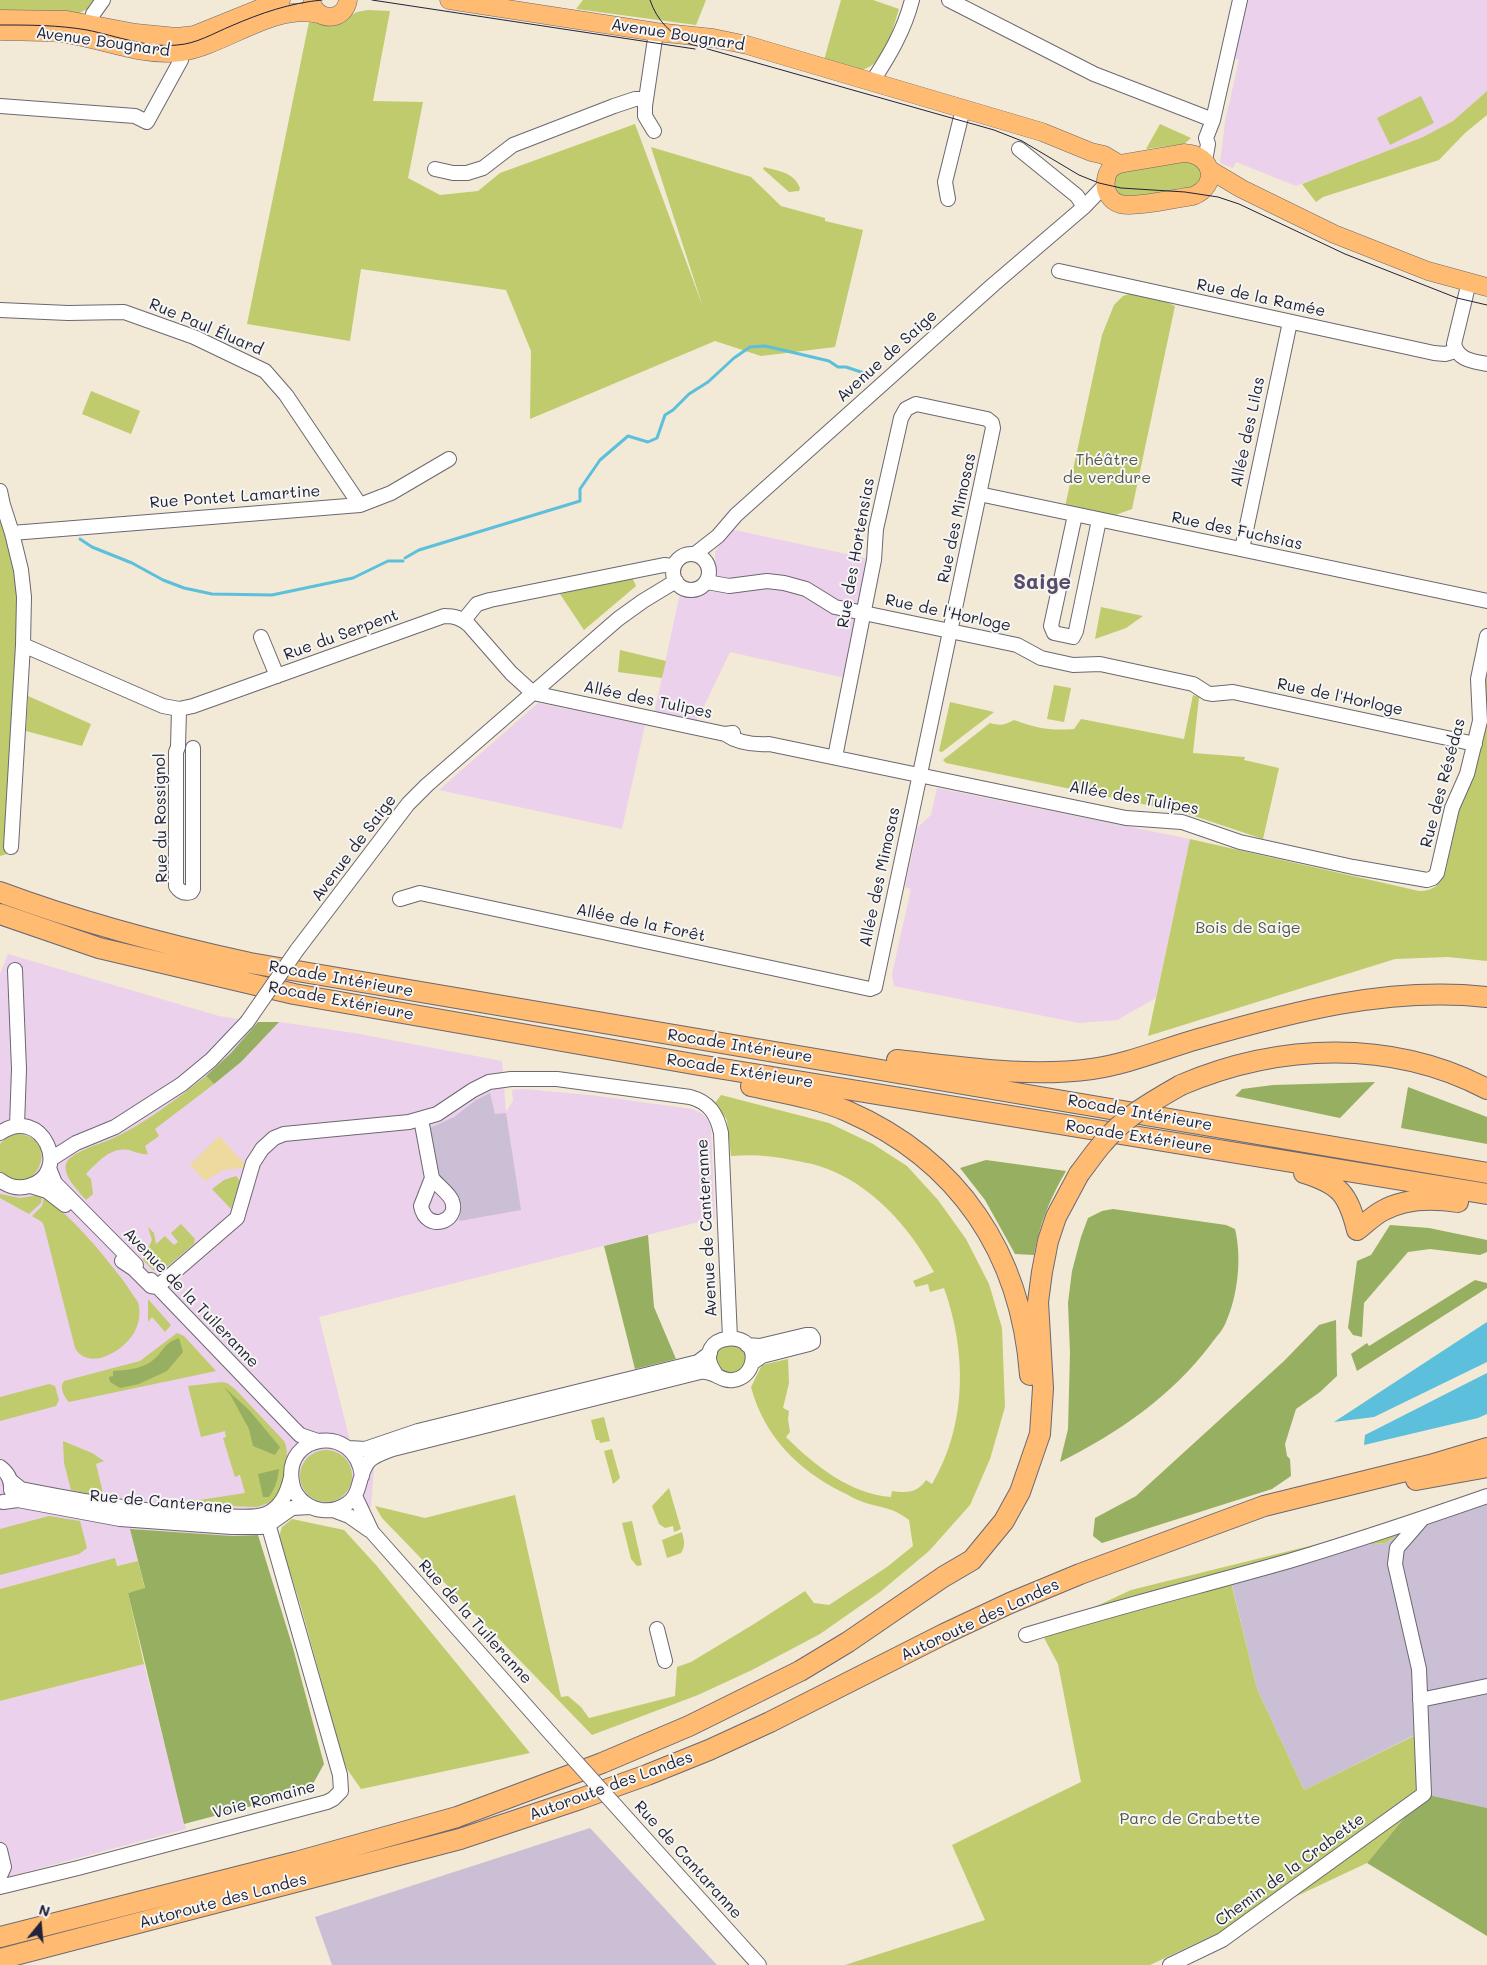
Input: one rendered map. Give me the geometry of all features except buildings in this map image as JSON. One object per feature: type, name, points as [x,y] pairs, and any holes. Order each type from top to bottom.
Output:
[{"type":"highway","name":"Rocade Intérieure","points":[[0,892],[59,914],[122,933],[250,963],[1487,1173]]},
{"type":"highway","name":"Rocade Extérieure","points":[[0,914],[99,948],[294,994],[699,1064],[1487,1194]]},
{"type":"highway","points":[[811,1058],[844,1054],[1009,1072],[1048,1073],[1094,1069],[1269,1018],[1357,1001],[1395,996],[1436,994],[1487,997]]},
{"type":"highway","points":[[943,1577],[972,1560],[1004,1521],[1020,1492],[1030,1467],[1040,1434],[1042,1412],[1042,1358],[1038,1302],[1048,1241],[1056,1217],[1079,1174],[1104,1141],[1124,1121],[1149,1102],[1181,1085],[1224,1069],[1285,1055],[1354,1052],[1408,1060],[1466,1078],[1487,1089]]},
{"type":"highway","points":[[699,1064],[747,1085],[821,1102],[846,1111],[892,1134],[936,1167],[973,1207],[1006,1267],[1020,1308],[1029,1357],[1031,1388],[1029,1415],[1016,1469],[993,1516],[943,1577]]},
{"type":"highway","points":[[1175,1142],[1305,1173],[1328,1181],[1345,1196],[1353,1212],[1357,1230],[1382,1211],[1409,1201],[1439,1199],[1487,1206]]},
{"type":"highway","points":[[1193,1533],[1264,1506],[1430,1465],[1487,1448]]},
{"type":"highway","points":[[1193,1533],[1391,1485],[1487,1467]]},
{"type":"highway","name":"Autoroute des Landes","points":[[0,1959],[460,1839],[580,1799],[664,1768],[770,1722],[944,1634],[1010,1603],[1097,1567],[1193,1533]]},
{"type":"highway","name":"Autoroute des Landes","points":[[0,1938],[296,1862],[457,1817],[602,1763],[688,1726],[800,1671],[848,1642],[943,1577]]},
{"type":"main road","name":"Avenue Bougnard","points":[[0,19],[47,18],[91,23],[136,33],[177,37],[194,35],[281,0]]},
{"type":"main road","name":"Avenue Bougnard","points":[[449,0],[656,32],[713,38],[747,45],[1042,132],[1091,152],[1104,154],[1111,172]]},
{"type":"main road","name":"Avenue Bougnard","points":[[0,32],[68,34],[134,49],[160,53],[180,52],[196,48],[263,21],[281,16],[311,12],[315,7],[323,16],[334,17],[344,11],[352,2]]},
{"type":"main road","points":[[1203,168],[1200,194],[1194,196],[1133,205],[1120,204],[1110,198],[1106,191],[1111,172],[1203,168],[1220,185],[1242,188],[1319,228],[1428,271],[1439,278],[1468,286],[1487,295]]},
{"type":"main road","points":[[1468,286],[1487,287]]},
{"type":"street","points":[[91,23],[93,14],[103,0]]},
{"type":"street","points":[[872,82],[900,35],[908,17],[912,0]]},
{"type":"street","points":[[949,0],[1094,74],[1213,120]]},
{"type":"street","points":[[1203,168],[1208,144],[1206,138],[1213,120],[1240,0]]},
{"type":"street","points":[[654,131],[646,116],[646,99],[656,32]]},
{"type":"street","points":[[0,106],[135,116],[147,122],[181,60],[180,52]]},
{"type":"street","points":[[435,169],[453,173],[467,173],[483,168],[513,145],[614,106],[635,99],[646,99]]},
{"type":"street","points":[[948,199],[945,182],[963,109]]},
{"type":"street","points":[[1019,149],[1076,196],[1084,207],[1120,204]]},
{"type":"street","name":"Avenue de Saige","points":[[674,566],[684,556],[695,554],[718,536],[736,515],[994,284],[1084,207],[1111,172]]},
{"type":"street","name":"Rue de la Ramée","points":[[1059,271],[1434,353],[1456,352]]},
{"type":"street","points":[[1468,286],[1455,341],[1456,352],[1464,358],[1487,364]]},
{"type":"street","name":"Rue Paul Éluard","points":[[0,310],[68,313],[124,312],[194,338],[265,370],[286,395],[360,505]]},
{"type":"street","name":"Allée des Lilas","points":[[1242,549],[1290,322]]},
{"type":"street","name":"Rue des Hortensias","points":[[835,758],[874,560],[876,529],[900,418],[906,409],[916,404],[956,413]]},
{"type":"street","name":"Rue des Mimosas","points":[[920,774],[993,428],[992,423],[987,419],[956,413]]},
{"type":"street","name":"Rue Pontet Lamartine","points":[[12,533],[360,505],[391,493],[449,459]]},
{"type":"street","points":[[0,491],[1,504],[12,533],[21,570],[24,597],[11,847]]},
{"type":"street","name":"Rue des Fuchsias","points":[[979,494],[1487,601]]},
{"type":"street","points":[[1075,515],[1051,626],[1054,633],[1073,637],[1076,631],[1099,520]]},
{"type":"street","name":"Avenue de Saige","points":[[707,582],[710,572],[708,564],[718,536]]},
{"type":"street","points":[[695,554],[708,564]]},
{"type":"street","points":[[533,694],[511,673],[464,620],[477,604],[664,565],[674,566],[673,574],[676,582],[683,588],[692,590],[701,588],[707,582]]},
{"type":"street","name":"Rue de l'Horloge","points":[[707,582],[729,586],[768,581],[784,583],[806,589],[835,607],[1017,645],[1041,658],[1080,665],[1100,664],[1193,684],[1207,693],[1233,692],[1475,744]]},
{"type":"street","name":"Avenue de Saige","points":[[32,1186],[45,1175],[50,1163],[76,1143],[116,1127],[182,1084],[211,1060],[247,1022],[298,950],[408,804],[426,785],[624,614],[676,582]]},
{"type":"street","name":"Rue du Serpent","points":[[179,709],[193,706],[444,616],[454,616],[464,620]]},
{"type":"street","name":"Rue des Résédas","points":[[1433,878],[1439,867],[1452,808],[1467,774],[1480,722],[1478,679],[1487,636]]},
{"type":"street","points":[[261,637],[277,676]]},
{"type":"street","points":[[23,645],[163,706],[179,709]]},
{"type":"street","name":"Allée des Tulipes","points":[[553,675],[554,688],[557,695],[564,700]]},
{"type":"street","name":"Allée des Tulipes","points":[[533,694],[725,734],[734,740],[757,745],[769,744],[1126,818],[1182,822],[1240,842],[1420,880],[1433,878]]},
{"type":"street","name":"Rue du Rossignol","points":[[179,709],[178,747],[176,752],[176,886],[178,890],[186,893],[191,892],[193,889],[193,748]]},
{"type":"street","name":"Allée des Mimosas","points":[[875,987],[920,774]]},
{"type":"street","name":"Allée de la Forêt","points":[[400,899],[420,893],[860,988],[870,989],[875,987]]},
{"type":"street","points":[[15,970],[19,1069],[17,1126]]},
{"type":"street","name":"Avenue de Canteranne","points":[[157,1287],[237,1218],[254,1163],[262,1149],[274,1138],[296,1131],[396,1125],[422,1119],[448,1108],[480,1085],[489,1082],[535,1078],[572,1081],[690,1097],[704,1102],[714,1113],[721,1133],[730,1338]]},
{"type":"street","points":[[422,1119],[432,1178]]},
{"type":"street","points":[[0,1133],[7,1128],[27,1127],[37,1131],[44,1138],[76,1143]]},
{"type":"street","name":"Avenue de la Tuileranne","points":[[44,1138],[50,1149],[50,1163],[55,1184],[300,1435],[318,1440]]},
{"type":"street","name":"Avenue de la Tuileranne","points":[[0,1180],[13,1187],[32,1186],[56,1196],[122,1261],[288,1434],[293,1441],[295,1458]]},
{"type":"street","points":[[122,1261],[134,1269],[151,1286],[157,1287]]},
{"type":"street","points":[[747,1345],[760,1346],[806,1335],[811,1335],[813,1338],[813,1342],[809,1344],[762,1356],[752,1363]]},
{"type":"street","points":[[730,1338],[736,1338],[747,1345],[750,1350],[752,1363],[750,1369],[740,1378],[726,1380],[715,1374],[700,1372],[393,1449],[371,1459],[362,1476],[360,1487],[348,1504],[333,1510],[320,1510],[310,1507],[292,1508],[268,1519],[288,1490],[295,1458],[305,1447],[318,1440],[329,1440],[349,1448],[365,1449],[418,1431],[698,1362],[710,1353],[717,1342],[730,1338]]},
{"type":"street","points":[[710,1353],[711,1367],[715,1374]]},
{"type":"street","points":[[349,1448],[358,1461],[362,1476]]},
{"type":"street","points":[[0,1467],[9,1475],[11,1481],[10,1493],[2,1503]]},
{"type":"street","points":[[291,1477],[296,1494],[310,1507]]},
{"type":"street","name":"Rue de Canterane","points":[[11,1481],[21,1489],[152,1512],[268,1519]]},
{"type":"street","name":"Rue de la Tuileranne","points":[[355,1496],[372,1532]]},
{"type":"street","points":[[1026,1635],[1106,1610],[1288,1561],[1487,1496]]},
{"type":"street","name":"Rue de Canterane","points":[[2,1503],[18,1500],[120,1519],[232,1527],[261,1527],[268,1519]]},
{"type":"street","name":"Rue de la Tuileranne","points":[[333,1510],[349,1516],[372,1532],[552,1735]]},
{"type":"street","points":[[1423,1518],[1397,1548],[1395,1564],[1419,1669],[1420,1700],[1487,1686]]},
{"type":"street","name":"Voie Romaine","points":[[0,1887],[327,1802],[333,1800],[341,1791],[340,1775],[268,1519]]},
{"type":"street","points":[[657,1629],[665,1661]]},
{"type":"street","name":"Chemin de la Crabette","points":[[1170,1965],[1222,1940],[1424,1794],[1420,1700]]},
{"type":"street","name":"Rue de Cantaranne","points":[[552,1735],[759,1965]]},
{"type":"street","points":[[0,1850],[4,1867],[0,1876]]},
{"type":"shaded area","points":[[1240,0],[1487,0],[1487,91],[1453,121],[1423,137],[1296,186],[1236,162],[1233,168],[1220,163],[1225,122],[1239,60],[1228,56]]},
{"type":"shaded area","points":[[730,529],[874,560],[850,679],[730,652],[694,727],[653,719],[680,593],[689,597],[701,595],[711,589],[715,579],[715,552]]},
{"type":"shaded area","points":[[538,703],[645,725],[622,829],[439,790]]},
{"type":"shaded area","points":[[937,788],[1190,839],[1156,998],[1117,1020],[1079,1023],[894,986],[892,974],[911,889],[905,887],[918,827],[931,815]]},
{"type":"shaded area","points":[[8,954],[219,1016],[258,1022],[279,1022],[354,1033],[502,1061],[506,1112],[513,1101],[512,1090],[524,1089],[590,1095],[692,1109],[708,1119],[711,1129],[715,1218],[319,1317],[350,1441],[374,1467],[371,1507],[291,1517],[258,1535],[233,1536],[131,1529],[138,1561],[116,1566],[114,1559],[0,1589],[0,974]]},
{"type":"shaded area","points":[[490,1093],[495,1114],[506,1113],[521,1210],[459,1221],[462,1205],[457,1195],[446,1185],[438,1171],[430,1128],[454,1117],[476,1100]]},
{"type":"shaded area","points":[[1487,1496],[1487,1808],[1424,1794],[1421,1732],[1304,1790],[1257,1689],[1231,1581],[1360,1545],[1386,1543],[1423,1518]]},
{"type":"shaded area","points":[[144,1664],[186,1829],[0,1879],[0,1701]]},
{"type":"shaded area","points":[[590,1828],[717,1965],[332,1965],[315,1917]]},
{"type":"green space","points":[[0,0],[95,0],[89,8],[76,15],[0,12]]},
{"type":"green space","points":[[583,0],[706,0],[696,25],[576,9]]},
{"type":"green space","points":[[841,0],[873,0],[899,9],[887,46],[870,67],[861,70],[824,60]]},
{"type":"green space","points":[[368,10],[390,11],[373,101],[423,102],[408,178],[440,195],[478,191],[500,173],[635,124],[703,307],[651,147],[751,177],[781,206],[825,218],[825,221],[863,230],[835,347],[761,356],[715,341],[530,419],[531,351],[506,290],[361,269],[350,341],[247,324],[310,17],[342,21],[357,12]]},
{"type":"green space","points":[[1487,91],[1487,115],[1465,133],[1439,160],[1323,197],[1316,202],[1302,184],[1423,137],[1453,121]]},
{"type":"green space","points":[[1421,96],[1434,123],[1390,145],[1377,118]]},
{"type":"green space","points":[[1160,124],[1191,138],[1184,144],[1146,149]]},
{"type":"green space","points":[[1193,160],[1203,173],[1197,188],[1129,199],[1116,194],[1113,178],[1118,171]]},
{"type":"green space","points":[[764,167],[790,175],[800,188],[799,191],[789,192],[763,169]]},
{"type":"green space","name":"Théâtre de verdure","points":[[1132,293],[1162,300],[1175,306],[1132,509],[1107,518],[1065,507],[1102,335],[1114,305],[1123,296]]},
{"type":"green space","points":[[91,391],[140,411],[131,434],[82,414]]},
{"type":"green space","points":[[0,521],[12,533],[21,570],[11,853],[0,856]]},
{"type":"green space","points":[[632,577],[636,586],[584,630],[560,594]]},
{"type":"green space","points":[[1101,607],[1143,616],[1126,628],[1095,639]]},
{"type":"green space","points":[[620,650],[666,661],[662,678],[618,672]]},
{"type":"green space","name":"Bois de Saige","points":[[1487,675],[1487,961],[1448,957],[1395,959],[1148,1036],[1190,839],[1419,891],[1429,890],[1440,883],[1446,870]]},
{"type":"green space","points":[[1054,685],[1071,688],[1064,722],[1047,719]]},
{"type":"green space","points":[[1193,695],[1199,697],[1193,753],[1245,757],[1244,760],[1279,768],[1263,839],[1173,809],[946,763],[943,760],[990,723],[1002,724],[1014,720],[1043,728],[1065,730],[1074,729],[1081,719],[1184,739]]},
{"type":"green space","points":[[28,696],[91,724],[82,746],[26,731]]},
{"type":"green space","points":[[950,702],[994,712],[942,752],[939,751]]},
{"type":"green space","points":[[258,1022],[279,1022],[241,1062],[214,1084],[206,1076],[231,1053]]},
{"type":"green space","points":[[206,1076],[214,1084],[155,1129],[159,1136],[145,1146],[148,1154],[129,1150],[116,1151],[105,1156],[86,1174],[91,1179],[93,1194],[86,1200],[69,1179],[66,1169],[68,1160],[92,1146],[135,1127]]},
{"type":"green space","points":[[1375,1082],[1340,1118],[1235,1096],[1242,1089],[1273,1085]]},
{"type":"green space","points":[[1408,1087],[1487,1117],[1487,1144],[1401,1128]]},
{"type":"green space","points":[[721,1095],[829,1123],[873,1144],[907,1166],[938,1200],[966,1239],[989,1284],[1002,1328],[1005,1407],[990,1459],[970,1505],[929,1551],[880,1592],[820,1634],[752,1670],[698,1695],[592,1735],[382,1518],[375,1506],[425,1518],[515,1495],[561,1697],[568,1696],[581,1707],[589,1718],[675,1696],[677,1667],[691,1662],[805,1591],[814,1603],[829,1605],[887,1567],[913,1546],[909,1520],[892,1510],[858,1500],[826,1483],[797,1462],[785,1450],[765,1421],[751,1387],[762,1365],[788,1359],[789,1383],[783,1408],[789,1411],[790,1432],[786,1437],[808,1458],[834,1476],[847,1484],[876,1495],[891,1497],[892,1491],[915,1490],[926,1480],[932,1484],[944,1461],[957,1413],[960,1363],[952,1312],[944,1288],[930,1292],[928,1284],[916,1287],[913,1281],[934,1272],[913,1238],[900,1222],[871,1194],[838,1173],[816,1165],[770,1156],[731,1156],[727,1120],[715,1103]]},
{"type":"green space","points":[[16,1134],[31,1138],[39,1146],[42,1156],[39,1167],[33,1176],[23,1181],[12,1180],[0,1171],[0,1144],[5,1139]]},
{"type":"green space","points":[[986,1160],[1066,1171],[1046,1211],[1034,1255],[1015,1254],[985,1200],[960,1168]]},
{"type":"green space","points":[[236,1176],[240,1181],[231,1209],[212,1189],[224,1180]]},
{"type":"green space","points":[[0,1194],[20,1198],[42,1196],[41,1203],[29,1214],[0,1198]]},
{"type":"green space","points":[[44,1197],[84,1233],[120,1276],[138,1302],[139,1317],[133,1334],[119,1349],[109,1355],[100,1358],[90,1358],[82,1355],[75,1348],[44,1226],[42,1222],[32,1216],[42,1206]]},
{"type":"green space","points":[[1113,1209],[1226,1225],[1235,1229],[1238,1252],[1236,1288],[1223,1328],[1196,1363],[1179,1380],[1143,1412],[1123,1426],[1060,1462],[1068,1429],[1070,1353],[1068,1303],[1072,1271],[1088,1218],[1102,1211]]},
{"type":"green space","points":[[181,1224],[195,1239],[194,1244],[161,1272],[153,1270],[143,1260],[152,1240],[148,1227],[154,1233],[156,1244],[165,1236],[174,1245],[178,1242],[171,1233]]},
{"type":"green space","points":[[1390,1225],[1429,1228],[1487,1240],[1487,1252],[1480,1255],[1430,1249],[1408,1252],[1364,1303],[1362,1337],[1353,1335],[1348,1328],[1357,1261],[1371,1255]]},
{"type":"green space","points":[[648,1235],[654,1307],[676,1359],[635,1369],[604,1246]]},
{"type":"green space","points":[[1475,1280],[1487,1283],[1487,1288],[1357,1371],[1351,1354],[1367,1343],[1369,1346]]},
{"type":"green space","points":[[148,1299],[171,1325],[165,1332],[152,1317],[148,1322]]},
{"type":"green space","points":[[1336,1320],[1337,1376],[1320,1392],[1296,1409],[1285,1444],[1287,1456],[1290,1459],[1291,1476],[1272,1489],[1102,1543],[1093,1536],[1095,1518],[1136,1496],[1284,1361],[1319,1325]]},
{"type":"green space","points":[[177,1333],[184,1336],[216,1371],[69,1402],[65,1397],[62,1389],[64,1381],[140,1361]]},
{"type":"green space","points":[[179,1338],[183,1352],[167,1371],[139,1384],[120,1388],[110,1382],[109,1377],[113,1376],[113,1371],[133,1369],[148,1364],[169,1343]]},
{"type":"green space","points":[[730,1344],[736,1345],[744,1353],[744,1365],[736,1373],[730,1374],[724,1373],[716,1365],[715,1359],[716,1353],[724,1345]]},
{"type":"green space","points":[[222,1382],[235,1389],[284,1441],[287,1454],[285,1472],[279,1489],[272,1502],[257,1507],[173,1504],[245,1493],[240,1475],[235,1477],[223,1438],[226,1437],[225,1431],[201,1437],[188,1386]]},
{"type":"green space","points":[[49,1384],[55,1386],[59,1400],[56,1406],[0,1421],[0,1397]]},
{"type":"green space","points":[[224,1387],[249,1410],[280,1447],[275,1455],[253,1446],[249,1429]]},
{"type":"green space","points":[[604,1417],[610,1441],[600,1443],[599,1440],[596,1440],[591,1420]]},
{"type":"green space","points":[[63,1441],[92,1453],[104,1461],[96,1464],[104,1497],[71,1490],[64,1463]]},
{"type":"green space","points":[[612,1449],[620,1478],[613,1484],[604,1451]]},
{"type":"green space","points":[[326,1450],[336,1452],[344,1458],[350,1466],[352,1476],[350,1486],[344,1494],[336,1500],[326,1502],[316,1500],[308,1494],[302,1486],[300,1476],[302,1466],[308,1458],[316,1452]]},
{"type":"green space","points":[[279,1469],[275,1487],[271,1494],[269,1497],[263,1497],[258,1474]]},
{"type":"green space","points":[[669,1488],[681,1529],[674,1532],[673,1526],[665,1528],[659,1524],[652,1506]]},
{"type":"green space","points":[[49,1516],[80,1521],[87,1548],[79,1554],[0,1575],[0,1529]]},
{"type":"green space","name":"Parc de Crabette","points":[[1423,1518],[1386,1543],[1360,1545],[1231,1582],[1257,1689],[1304,1790],[1422,1732],[1424,1794],[1367,1863],[1150,1965],[845,1965],[985,1920],[952,1845],[1081,1782],[1058,1664],[1041,1632],[1131,1590]]},
{"type":"green space","points":[[292,1519],[344,1530],[376,1565],[530,1753],[361,1789],[347,1769],[343,1759],[301,1607],[279,1537],[282,1527]]},
{"type":"green space","points":[[632,1521],[642,1565],[637,1566],[631,1559],[622,1523]]},
{"type":"green space","points":[[130,1529],[233,1536],[258,1535],[293,1648],[324,1764],[309,1791],[184,1824],[128,1593],[145,1588]]},
{"type":"green space","points":[[682,1532],[684,1540],[683,1550],[681,1553],[667,1558],[662,1540]]},
{"type":"green space","points":[[115,1558],[117,1566],[138,1561],[145,1589],[128,1593],[144,1664],[0,1701],[0,1589]]},
{"type":"green space","points":[[1424,1794],[1487,1808],[1487,1936],[1367,1863]]},
{"type":"sand","points":[[219,1136],[245,1164],[243,1168],[223,1170],[205,1181],[190,1165]]},
{"type":"water","points":[[1487,1322],[1487,1362],[1374,1417],[1334,1422]]},
{"type":"water","points":[[1487,1373],[1487,1414],[1478,1418],[1364,1445],[1365,1435]]},
{"type":"waterway","points":[[405,558],[419,550],[580,501],[580,489],[600,460],[628,436],[648,442],[657,438],[665,415],[750,347],[765,346],[791,352],[829,361],[838,367],[846,367],[873,376]]},
{"type":"waterway","points":[[80,539],[92,547],[132,563],[163,580],[184,588],[212,594],[272,595],[353,578],[388,561],[403,561]]},
{"type":"tram line","points":[[0,25],[65,27],[154,45],[177,45],[198,40],[276,9],[322,0]]},
{"type":"tram line","points":[[372,0],[695,49]]},
{"type":"tram line","points":[[650,0],[661,21],[677,36],[690,44],[994,130],[1022,141],[1079,175],[1099,183],[1121,188],[1185,192],[1218,197],[1239,204],[1345,254],[1457,298],[1487,305]]},
{"type":"district","name":"Saige","points":[[1042,583]]}]
